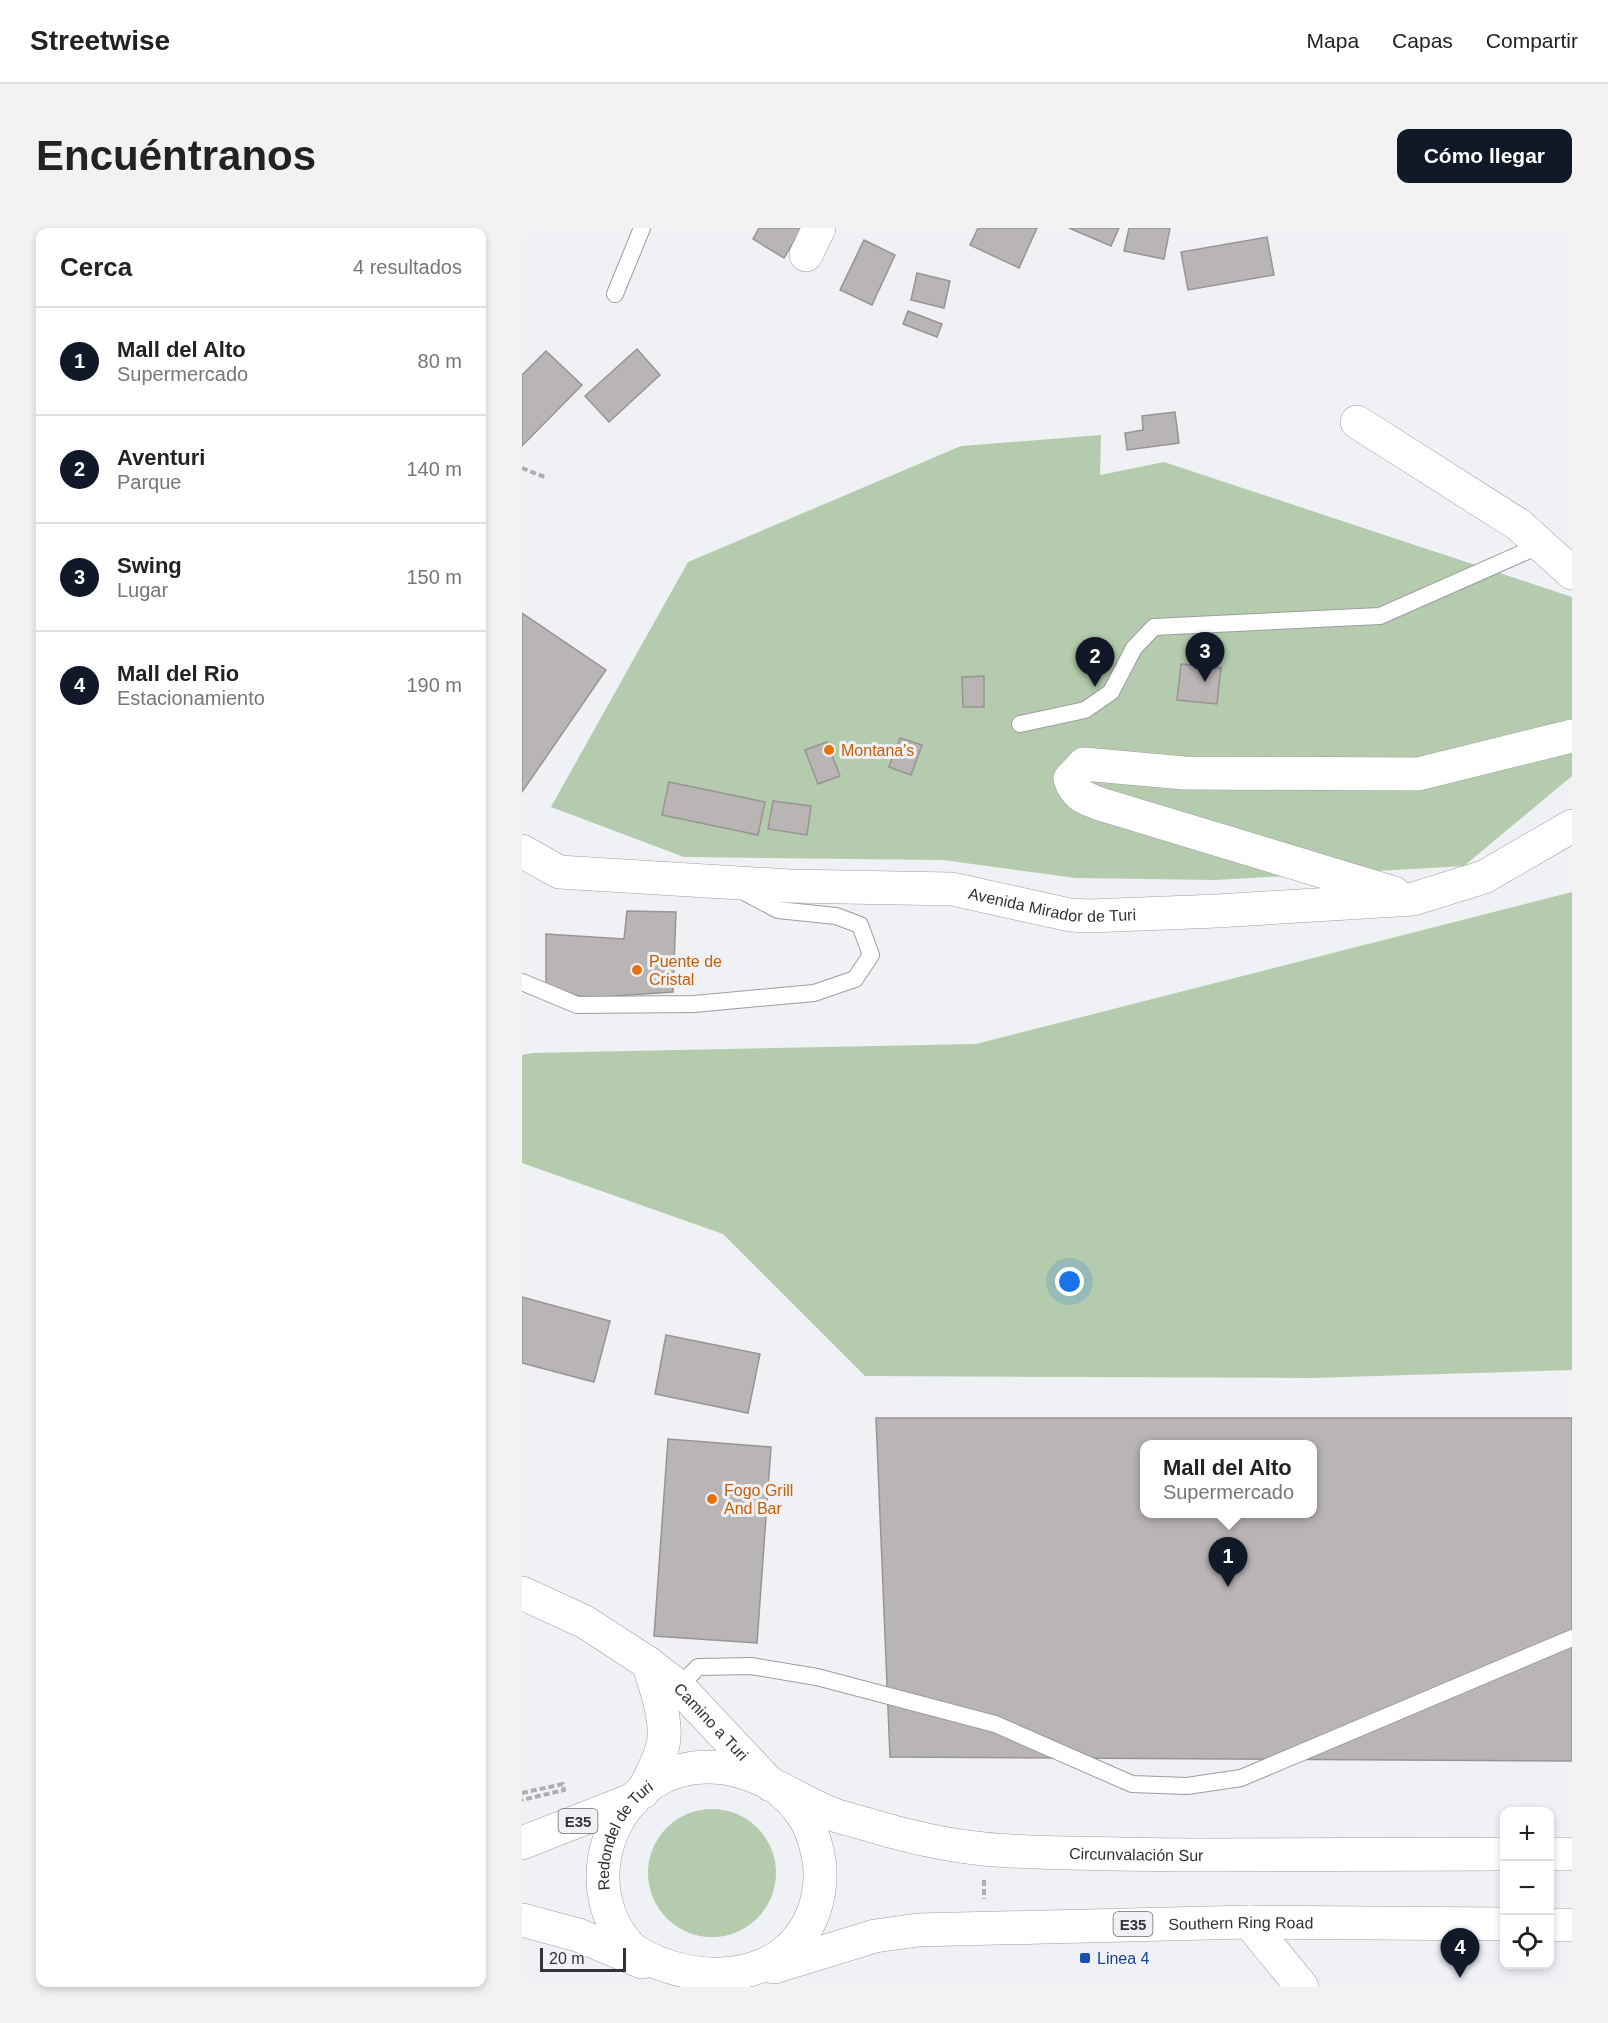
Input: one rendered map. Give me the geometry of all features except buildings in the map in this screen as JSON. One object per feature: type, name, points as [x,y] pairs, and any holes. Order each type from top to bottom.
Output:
[{"type":"main road","points":[[1357,422],[1519,525],[1572,573]]},
{"type":"main road","points":[[1413,899],[1100,804],[1085,798],[1074,790],[1070,779],[1084,764],[1184,773],[1418,774],[1572,736]]},
{"type":"main road","name":"Avenida Mirador de Turi","points":[[522,851],[559,872],[790,886],[952,889],[1070,915],[1090,916],[1413,899],[1484,877],[1572,826]]},
{"type":"main road","name":"Camino a Turi","points":[[522,1593],[585,1622],[648,1664],[679,1688],[775,1787]]},
{"type":"main road","name":"Camino a Turi","points":[[638,1795],[655,1765],[664,1738],[660,1701],[648,1664]]},
{"type":"main road","name":"Redondel de Turi","points":[[721,1766],[752,1774],[775,1787],[801,1811],[815,1838],[821,1868],[819,1898],[808,1926],[791,1950],[767,1969],[739,1980],[710,1984],[680,1978],[653,1966],[632,1948],[615,1926],[606,1900],[602,1873],[606,1846],[617,1820],[638,1795],[659,1779],[689,1768],[721,1766]]},
{"type":"main road","name":"Circunvalación Sur","points":[[775,1787],[834,1815],[912,1838],[984,1849],[1151,1855],[1500,1854]]},
{"type":"main road","name":"E35","points":[[522,1843],[638,1795]]},
{"type":"main road","points":[[1554,1854],[1572,1854]]},
{"type":"main road","name":"E35","points":[[522,1920],[578,1935],[653,1966]]},
{"type":"main road","points":[[1249,1922],[1302,1987]]},
{"type":"main road","name":"Southern Ring Road","points":[[767,1969],[875,1936],[918,1930],[1249,1922],[1500,1924]]},
{"type":"main road","points":[[1554,1925],[1572,1925]]},
{"type":"lane","points":[[615,294],[642,228]]},
{"type":"lane","points":[[1020,724],[1085,710],[1111,692],[1134,648],[1154,627],[1380,615],[1541,545]]},
{"type":"lane","points":[[522,982],[577,1005],[694,1004],[814,993],[855,979],[871,955],[860,925],[836,916],[778,910],[726,882]]},
{"type":"lane","points":[[679,1688],[698,1667],[751,1666],[817,1677],[995,1724],[1131,1784],[1187,1786],[1241,1778],[1572,1638]]},
{"type":"path","points":[[522,468],[547,478]]},
{"type":"path","points":[[522,1793],[562,1784],[564,1790],[522,1800]]},
{"type":"path","points":[[984,1849],[984,1927]]},
{"type":"green space","points":[[1101,435],[1100,475],[1164,462],[1572,597],[1572,776],[1464,866],[1215,880],[1076,878],[943,860],[684,857],[551,807],[688,562],[961,446]]},
{"type":"green space","points":[[1572,892],[1572,1370],[1310,1378],[865,1376],[723,1234],[522,1163],[522,1055],[976,1044]]},
{"type":"green space","points":[[712,1809],[737,1814],[757,1828],[771,1848],[776,1873],[771,1898],[757,1918],[737,1932],[712,1937],[687,1932],[667,1918],[653,1898],[648,1873],[653,1848],[667,1828],[687,1814]]},
{"type":"place","name":"Swing","points":[[1205,682]]},
{"type":"place","name":"Aventuri","points":[[1095,687]]},
{"type":"place","name":"Montana's","points":[[829,750]]},
{"type":"place","name":"Puente de Cristal","points":[[637,970]]},
{"type":"place","name":"Fogo Grill And Bar","points":[[712,1499]]},
{"type":"place","name":"Mall del Alto","points":[[1228,1587]]},
{"type":"place","name":"Linea 4","points":[[1085,1958]]},
{"type":"place","name":"Mall del Rio","points":[[1460,1978]]}]
